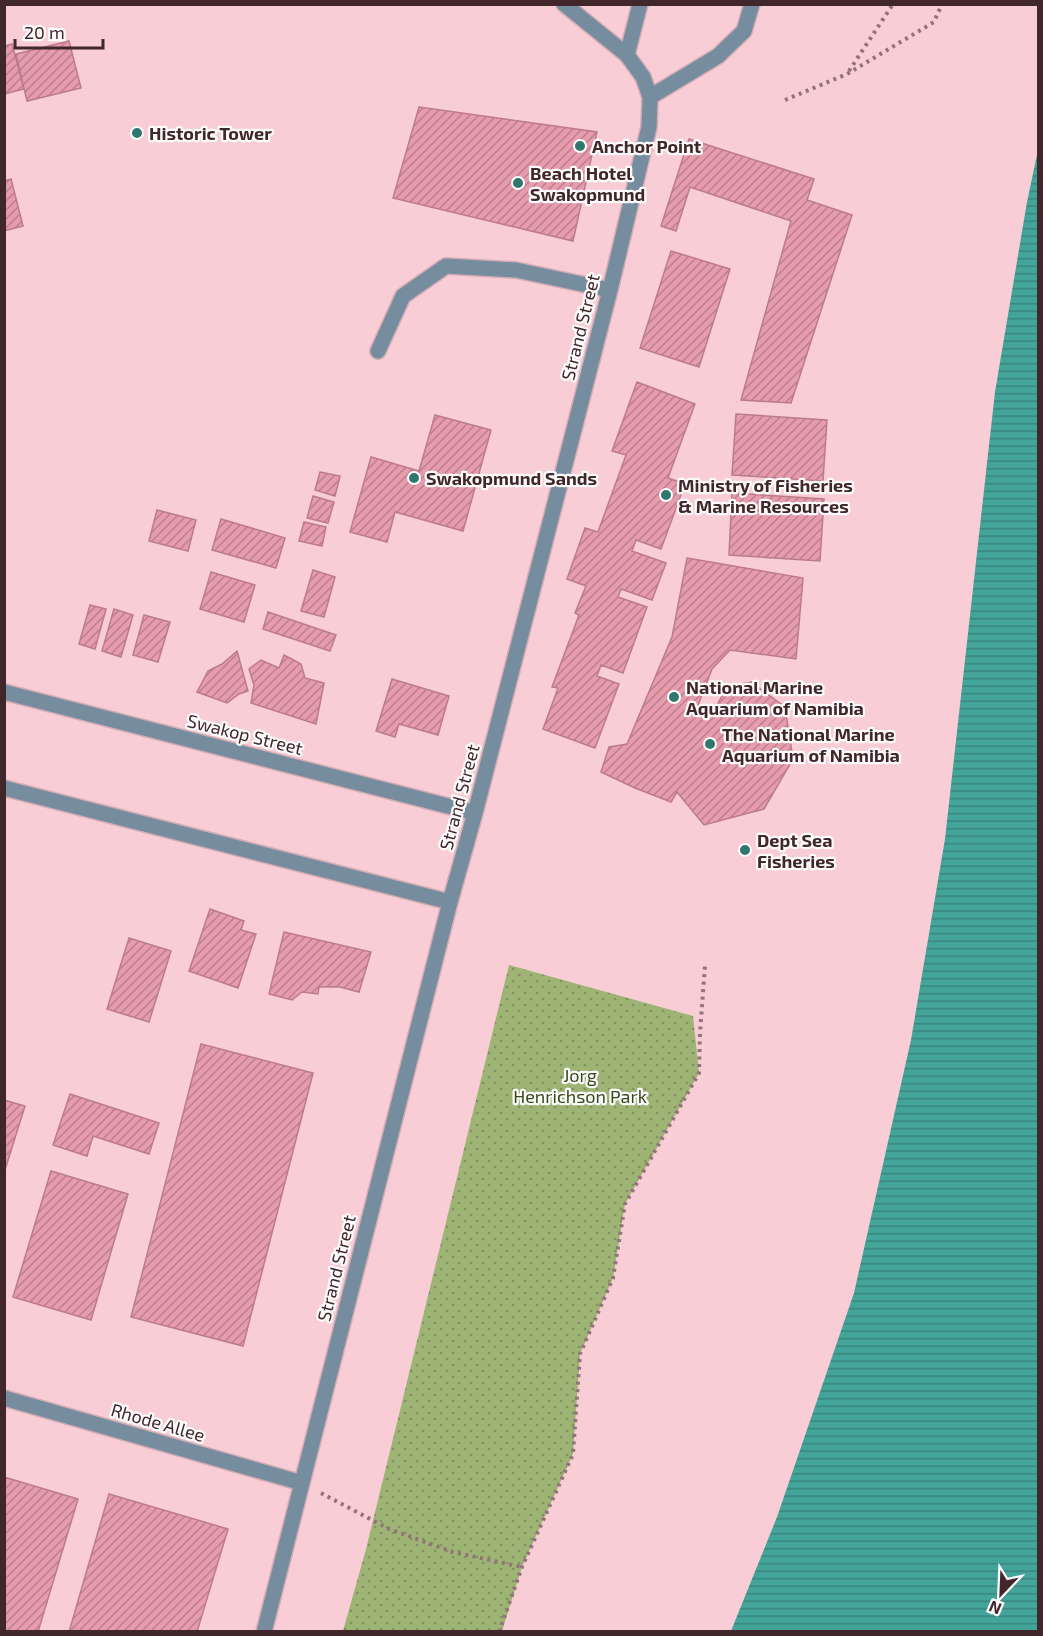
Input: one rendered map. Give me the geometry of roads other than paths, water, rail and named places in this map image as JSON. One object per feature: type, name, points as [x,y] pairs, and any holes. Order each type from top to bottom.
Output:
[{"type":"street","name":"Strand Street","points":[[264,1632],[450,902],[610,290],[649,127],[650,97],[643,76],[627,55],[564,4]]},
{"type":"street","points":[[627,55],[640,4]]},
{"type":"street","points":[[650,97],[718,56],[744,31],[752,4]]},
{"type":"street","points":[[378,351],[403,296],[446,266],[516,270],[610,290]]},
{"type":"street","name":"Swakop Street","points":[[4,692],[475,813]]},
{"type":"street","points":[[4,788],[450,902]]},
{"type":"street","name":"Rhode Allee","points":[[4,1398],[302,1483]]},
{"type":"place","name":"Historic Tower","points":[[137,133]]},
{"type":"place","name":"Anchor Point","points":[[580,146]]},
{"type":"place","name":"Beach Hotel Swakopmund","points":[[518,183]]},
{"type":"place","name":"Swakopmund Sands","points":[[414,478]]},
{"type":"place","name":"Ministry of Fisheries & Marine Resources","points":[[666,495]]},
{"type":"place","name":"National Marine Aquarium of Namibia","points":[[674,697]]},
{"type":"place","name":"The National Marine Aquarium of Namibia","points":[[710,744]]},
{"type":"place","name":"Dept Sea Fisheries","points":[[745,850]]},
{"type":"park label","name":"Jorg Henrichson Park","points":[[580,1085]]}]
